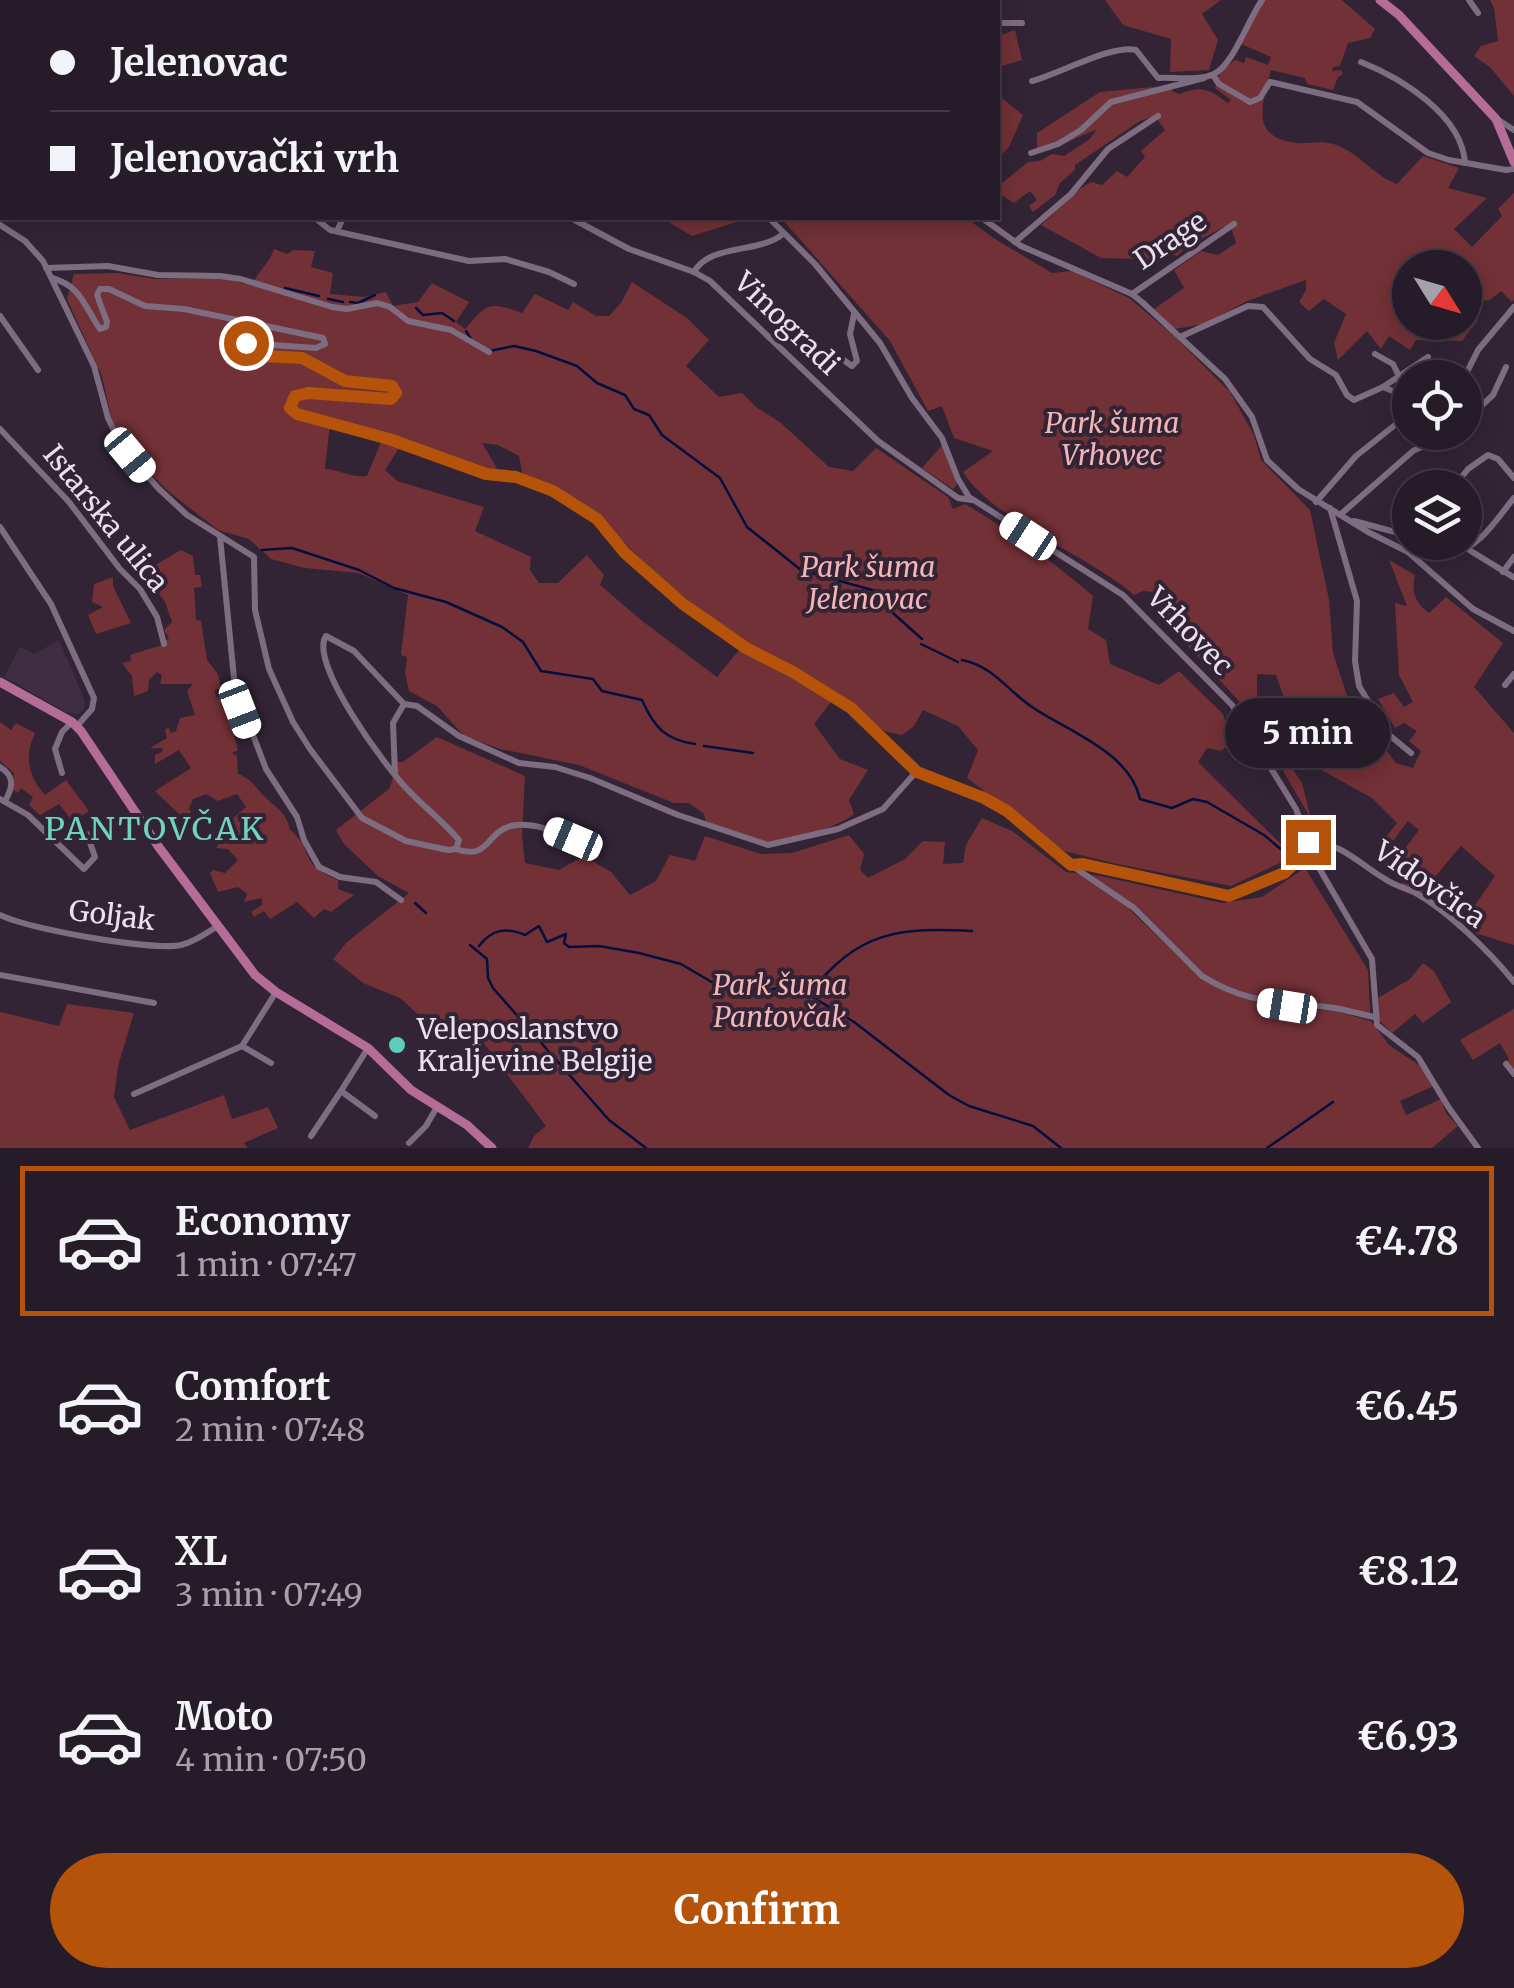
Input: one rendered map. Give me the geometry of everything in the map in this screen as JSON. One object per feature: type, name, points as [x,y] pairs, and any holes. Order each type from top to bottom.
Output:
[{"type":"main road","points":[[1380,0],[1399,15],[1496,118],[1514,166]]},
{"type":"main road","points":[[0,682],[75,724],[242,961],[276,992],[368,1048],[411,1090],[467,1125],[492,1148]]},
{"type":"street","points":[[1031,153],[1058,144],[1081,130],[1110,102],[1210,76],[1231,59],[1262,0]]},
{"type":"street","points":[[1469,0],[1478,14]]},
{"type":"street","points":[[1000,23],[1022,24]]},
{"type":"street","points":[[1032,81],[1120,48],[1136,50],[1158,78],[1210,76],[1247,101],[1260,98],[1270,82],[1357,102],[1428,153],[1464,163],[1514,166]]},
{"type":"street","points":[[1361,62],[1392,76],[1434,109],[1462,143],[1464,163]]},
{"type":"street","points":[[1015,242],[1070,194],[1108,149],[1158,116]]},
{"type":"street","points":[[1496,118],[1514,130]]},
{"type":"street","points":[[318,220],[336,231],[469,261],[505,259],[574,284]]},
{"type":"street","points":[[336,231],[342,220]]},
{"type":"street","name":"Vinogradi","points":[[574,220],[628,249],[694,272],[718,287],[878,441],[952,494],[962,500],[973,500]]},
{"type":"street","name":"Vrhovec","points":[[771,220],[825,276],[880,344],[912,398],[942,438],[962,488],[973,500],[1134,604],[1232,706],[1296,809],[1316,861],[1372,959],[1374,1017]]},
{"type":"street","points":[[985,220],[1015,242],[1132,294],[1222,376],[1246,406],[1267,460],[1316,502],[1408,552],[1473,609],[1514,631]]},
{"type":"street","name":"Drage","points":[[1132,294],[1234,224]]},
{"type":"street","points":[[0,225],[25,241],[52,278],[94,366],[108,418],[120,444],[158,488],[200,525],[254,556],[255,610],[269,669],[292,722],[362,818],[406,840],[467,853],[483,850],[500,831],[512,825],[548,828],[573,839]]},
{"type":"street","points":[[694,272],[708,257],[766,245],[784,234]]},
{"type":"street","points":[[46,268],[108,266],[158,276],[220,276],[332,307],[390,306],[408,320],[451,330],[489,352]]},
{"type":"street","points":[[52,278],[80,295],[100,329],[107,322],[97,294],[100,288],[144,306],[245,320],[323,338],[324,344],[316,348],[245,343],[236,346],[245,355],[302,358],[345,381],[386,383],[395,388],[391,399],[308,393],[292,399],[290,408],[297,414],[389,439],[486,474],[516,477],[553,491],[597,519],[625,553],[683,604],[746,648],[851,708],[917,772],[1007,811],[1071,865],[1134,908],[1212,982],[1262,1002],[1337,1009],[1374,1017],[1382,1031],[1412,1051],[1427,1068],[1448,1108],[1478,1148]]},
{"type":"street","points":[[1180,337],[1248,306],[1258,306],[1273,316],[1310,359],[1336,375],[1349,398],[1357,400],[1392,381]]},
{"type":"street","points":[[1473,360],[1514,307]]},
{"type":"street","points":[[834,354],[852,366],[857,361],[850,334],[854,314]]},
{"type":"street","points":[[0,316],[38,370]]},
{"type":"street","points":[[1375,354],[1392,364]]},
{"type":"street","points":[[1423,360],[1428,357]]},
{"type":"street","points":[[1482,405],[1493,395],[1506,368]]},
{"type":"street","points":[[1383,387],[1392,391]]},
{"type":"street","points":[[1316,502],[1356,456],[1392,427]]},
{"type":"street","name":"Istarska ulica","points":[[0,430],[69,502],[120,570],[140,589],[157,617],[164,644]]},
{"type":"street","points":[[1342,514],[1415,450]]},
{"type":"street","points":[[1468,470],[1488,455],[1496,457],[1514,478]]},
{"type":"street","points":[[952,494],[962,488]]},
{"type":"street","points":[[1482,534],[1514,498]]},
{"type":"street","points":[[1330,507],[1357,602],[1355,661],[1359,686],[1388,734],[1411,753]]},
{"type":"street","points":[[1351,520],[1392,531]]},
{"type":"street","points":[[0,527],[51,604],[94,698],[92,708],[62,732],[55,748],[62,772]]},
{"type":"street","points":[[220,536],[235,688],[266,769],[298,818],[304,840],[320,867],[340,877],[376,882],[401,900]]},
{"type":"street","points":[[1482,558],[1512,576]]},
{"type":"street","points":[[1503,572],[1514,558]]},
{"type":"street","points":[[456,849],[456,836],[396,776],[338,692],[323,658],[322,638],[331,636],[354,651],[404,704],[417,706],[459,736],[520,763],[554,766],[590,778],[768,846],[838,829],[883,809],[917,772]]},
{"type":"street","points":[[1505,685],[1514,674]]},
{"type":"street","points":[[396,776],[393,723],[404,704]]},
{"type":"street","points":[[0,767],[12,782],[2,800],[54,838],[71,860],[84,869],[95,857],[87,834]]},
{"type":"street","points":[[1071,865],[1083,864],[1229,896],[1284,873],[1298,860],[1308,842]]},
{"type":"street","name":"Vidovčica","points":[[1308,842],[1332,846],[1414,893],[1486,951],[1514,982]]},
{"type":"street","name":"Goljak","points":[[0,914],[37,929],[171,946],[195,940],[216,927]]},
{"type":"street","points":[[0,975],[154,1002]]},
{"type":"street","points":[[134,1094],[242,1046],[276,992]]},
{"type":"street","points":[[242,1046],[271,1063]]},
{"type":"street","points":[[311,1136],[368,1048]]},
{"type":"street","points":[[1506,1064],[1514,1074]]},
{"type":"street","points":[[341,1091],[375,1116]]},
{"type":"street","points":[[409,1142],[426,1126],[437,1106]]},
{"type":"shaded area","points":[[59,640],[85,701],[78,714],[68,713],[4,677],[20,647],[34,654]]},
{"type":"green space","points":[[1105,0],[1221,0],[1202,14],[1218,40],[1209,70],[1170,72],[1171,39],[1123,25]]},
{"type":"green space","points":[[1264,0],[1342,0],[1375,29],[1370,38],[1348,43],[1340,66],[1333,67],[1332,71],[1341,70],[1343,74],[1333,90],[1271,70],[1263,106],[1265,126],[1281,140],[1339,146],[1397,184],[1423,156],[1459,168],[1448,188],[1487,198],[1454,229],[1472,247],[1502,216],[1498,209],[1514,193],[1514,300],[1501,291],[1482,301],[1482,250],[1392,250],[1392,338],[1389,336],[1381,349],[1367,331],[1338,360],[1334,343],[1346,314],[1324,299],[1309,311],[1299,302],[1306,290],[1306,280],[1247,301],[1204,324],[1174,329],[1154,309],[1184,288],[1174,270],[1201,251],[1218,255],[1236,243],[1230,224],[1189,245],[1177,256],[1166,252],[1158,263],[1101,258],[1041,225],[1091,182],[1102,185],[1117,171],[1127,177],[1145,157],[1141,151],[1165,130],[1155,116],[1140,121],[1075,165],[1055,195],[1033,212],[1029,206],[1037,200],[1030,191],[1014,203],[1000,194],[1000,183],[1028,162],[1052,154],[1064,156],[1090,139],[1097,129],[1048,151],[1037,151],[1037,133],[1100,92],[1175,85],[1172,91],[1179,94],[1205,90],[1228,103],[1231,100],[1215,88],[1221,71],[1235,60],[1244,63],[1246,57],[1268,65],[1271,57],[1241,44]]},
{"type":"green space","points":[[1490,0],[1514,0],[1514,96],[1490,67],[1474,56],[1481,46],[1498,41]]},
{"type":"green space","points":[[1015,30],[1022,60],[1000,66],[1000,35]]},
{"type":"green space","points":[[1000,97],[1023,115],[1009,147],[1000,156]]},
{"type":"green space","points":[[665,220],[737,222],[692,236]]},
{"type":"green space","name":"Park šuma Vrhovec","points":[[783,220],[969,220],[1052,273],[1072,271],[1129,298],[1174,336],[1230,392],[1254,435],[1261,460],[1310,510],[1329,600],[1333,653],[1349,702],[1396,763],[1413,768],[1421,751],[1409,741],[1417,731],[1404,723],[1395,728],[1378,699],[1394,693],[1404,707],[1413,702],[1399,675],[1395,603],[1407,606],[1389,560],[1415,575],[1415,597],[1429,613],[1446,597],[1503,643],[1474,687],[1514,733],[1514,945],[1475,933],[1470,921],[1461,926],[1495,876],[1461,846],[1421,893],[1401,885],[1412,869],[1398,858],[1419,830],[1408,821],[1392,842],[1386,837],[1397,823],[1372,798],[1314,766],[1276,675],[1257,674],[1257,699],[1265,729],[1302,783],[1311,819],[1249,712],[1164,620],[1164,607],[1153,592],[1134,595],[1019,522],[978,490],[963,472],[993,451],[954,438],[942,406],[928,411],[890,341]]},
{"type":"green space","name":"Park šuma Jelenovac","points":[[274,249],[287,254],[294,250],[315,251],[311,267],[333,273],[330,294],[364,297],[386,292],[393,306],[418,302],[432,283],[469,302],[456,322],[465,329],[489,307],[522,313],[535,294],[568,310],[573,302],[596,316],[609,316],[632,282],[687,318],[709,340],[686,366],[719,397],[742,393],[829,467],[853,471],[876,448],[948,497],[953,509],[965,504],[982,514],[1093,596],[1088,629],[1106,640],[1110,664],[1159,685],[1179,671],[1223,714],[1232,742],[1221,751],[1207,748],[1198,762],[1289,852],[1284,861],[1231,886],[1064,851],[967,778],[978,750],[958,726],[923,710],[914,726],[902,735],[884,731],[838,693],[814,724],[840,759],[868,770],[849,800],[854,814],[812,834],[774,843],[706,823],[704,814],[689,803],[674,803],[579,765],[500,749],[464,736],[437,706],[409,691],[407,657],[401,655],[408,595],[359,573],[305,568],[271,559],[249,539],[218,530],[168,491],[132,455],[114,430],[102,376],[67,299],[74,274],[220,278],[252,285]],"holes":[[[330,423],[487,473],[497,468],[482,443],[498,445],[519,456],[523,476],[584,507],[665,581],[744,644],[717,677],[600,585],[604,575],[587,555],[558,583],[539,583],[530,570],[531,557],[475,531],[484,507],[397,481],[385,470],[399,448],[381,442],[367,476],[325,469]]]},
{"type":"green space","points":[[1395,340],[1416,340],[1410,350]]},
{"type":"green space","points":[[943,444],[957,485],[953,489],[922,468]]},
{"type":"green space","points":[[181,550],[193,556],[195,575],[200,575],[202,587],[194,588],[196,620],[201,621],[207,660],[218,674],[221,688],[215,690],[216,697],[223,697],[238,750],[232,753],[237,756],[238,774],[283,814],[311,862],[338,880],[338,889],[354,895],[331,912],[324,909],[314,918],[297,902],[270,919],[264,911],[254,917],[251,912],[262,905],[262,898],[244,902],[247,894],[238,887],[218,892],[210,873],[225,873],[238,860],[228,849],[216,848],[224,836],[224,826],[246,807],[237,794],[218,801],[206,794],[193,799],[189,809],[197,823],[194,824],[186,822],[185,816],[155,791],[191,768],[179,750],[155,764],[155,755],[163,748],[150,748],[167,738],[165,729],[176,731],[180,718],[195,715],[187,691],[193,684],[160,684],[162,675],[157,672],[149,680],[148,691],[134,696],[132,676],[122,663],[131,661],[130,655],[162,645],[169,638],[164,630],[172,622],[165,602],[152,584],[152,567]]},
{"type":"green space","points":[[113,577],[113,586],[131,623],[96,634],[88,615],[103,607],[92,602],[94,584]]},
{"type":"green space","points":[[0,722],[11,730],[16,723],[35,733],[29,766],[45,795],[66,780],[89,811],[73,822],[59,804],[40,815],[29,805],[33,797],[21,788],[18,793],[13,790],[14,773],[0,761]]},
{"type":"green space","name":"Park šuma Pantovčak","points":[[437,737],[525,776],[525,863],[559,870],[584,856],[611,872],[630,895],[656,881],[670,855],[695,861],[705,836],[761,854],[792,853],[849,835],[864,854],[860,870],[868,878],[905,859],[923,841],[945,842],[943,864],[963,863],[966,845],[982,818],[1012,831],[1066,872],[1222,903],[1262,897],[1305,868],[1368,970],[1370,1013],[1249,996],[1206,977],[1131,905],[1129,909],[1201,978],[1269,1007],[1335,1011],[1371,1021],[1389,1045],[1425,1069],[1436,1085],[1400,1101],[1406,1115],[1441,1099],[1446,1113],[1458,1126],[1432,1148],[528,1148],[546,1126],[480,1038],[461,1024],[434,1029],[400,998],[363,983],[333,959],[347,942],[409,893],[378,876],[344,844],[336,830],[390,788],[397,762],[403,762]]},
{"type":"green space","points":[[1423,963],[1434,971],[1451,1002],[1423,1023],[1415,1014],[1392,1033],[1378,1019],[1378,998],[1410,979]]},
{"type":"green space","points":[[67,1004],[134,1013],[118,1066],[114,1097],[130,1130],[224,1095],[232,1119],[268,1107],[278,1128],[244,1143],[248,1148],[0,1148],[0,1012],[59,1026]]},
{"type":"green space","points":[[1514,1009],[1514,1070],[1500,1043],[1473,1060],[1460,1040]]},
{"type":"waterway","points":[[285,288],[319,296]]},
{"type":"waterway","points":[[350,302],[358,303],[375,295]]},
{"type":"waterway","points":[[328,299],[343,302]]},
{"type":"waterway","points":[[416,308],[423,315],[442,313],[454,321]]},
{"type":"waterway","points":[[466,331],[471,339]]},
{"type":"waterway","points":[[490,351],[514,346],[536,351],[577,366],[597,383],[625,395],[634,409],[649,415],[662,435],[720,478],[747,527],[801,570],[879,592],[894,614],[922,639]]},
{"type":"waterway","points":[[262,550],[292,548],[359,570],[394,588],[446,602],[502,627],[523,642],[541,671],[593,679],[602,691],[642,700],[662,731],[695,744]]},
{"type":"waterway","points":[[921,644],[958,662]]},
{"type":"waterway","points":[[962,660],[991,673],[1032,707],[1111,756],[1124,768],[1140,799],[1172,808],[1193,799],[1207,802],[1264,835],[1283,851],[1288,866]]},
{"type":"waterway","points":[[704,746],[753,753]]},
{"type":"waterway","points":[[415,903],[426,913]]},
{"type":"waterway","points":[[479,946],[494,933],[506,930],[525,935],[539,926],[547,942],[566,934],[564,943],[569,947],[599,946],[639,953],[681,964],[715,984],[767,990],[794,986],[854,1022],[949,1095],[969,1106],[1033,1126],[1061,1148]]},
{"type":"waterway","points":[[811,992],[846,956],[882,937],[923,930],[972,931]]},
{"type":"waterway","points":[[470,945],[487,959],[493,988],[609,1120],[646,1148]]},
{"type":"waterway","points":[[1267,1148],[1333,1102]]},
{"type":"place","name":"Veleposlanstvo Kraljevine Belgije","points":[[397,1045]]},
{"type":"district","name":"PANTOVČAK","points":[[155,829]]},
{"type":"route","points":[[246,343],[236,346],[245,355],[302,358],[345,381],[392,386],[396,393],[391,399],[308,393],[295,396],[290,408],[297,414],[389,439],[441,460],[486,474],[516,477],[553,491],[597,519],[625,553],[683,604],[746,648],[851,708],[917,772],[1007,811],[1071,865],[1083,864],[1229,896],[1284,873],[1298,860],[1308,842]]}]
